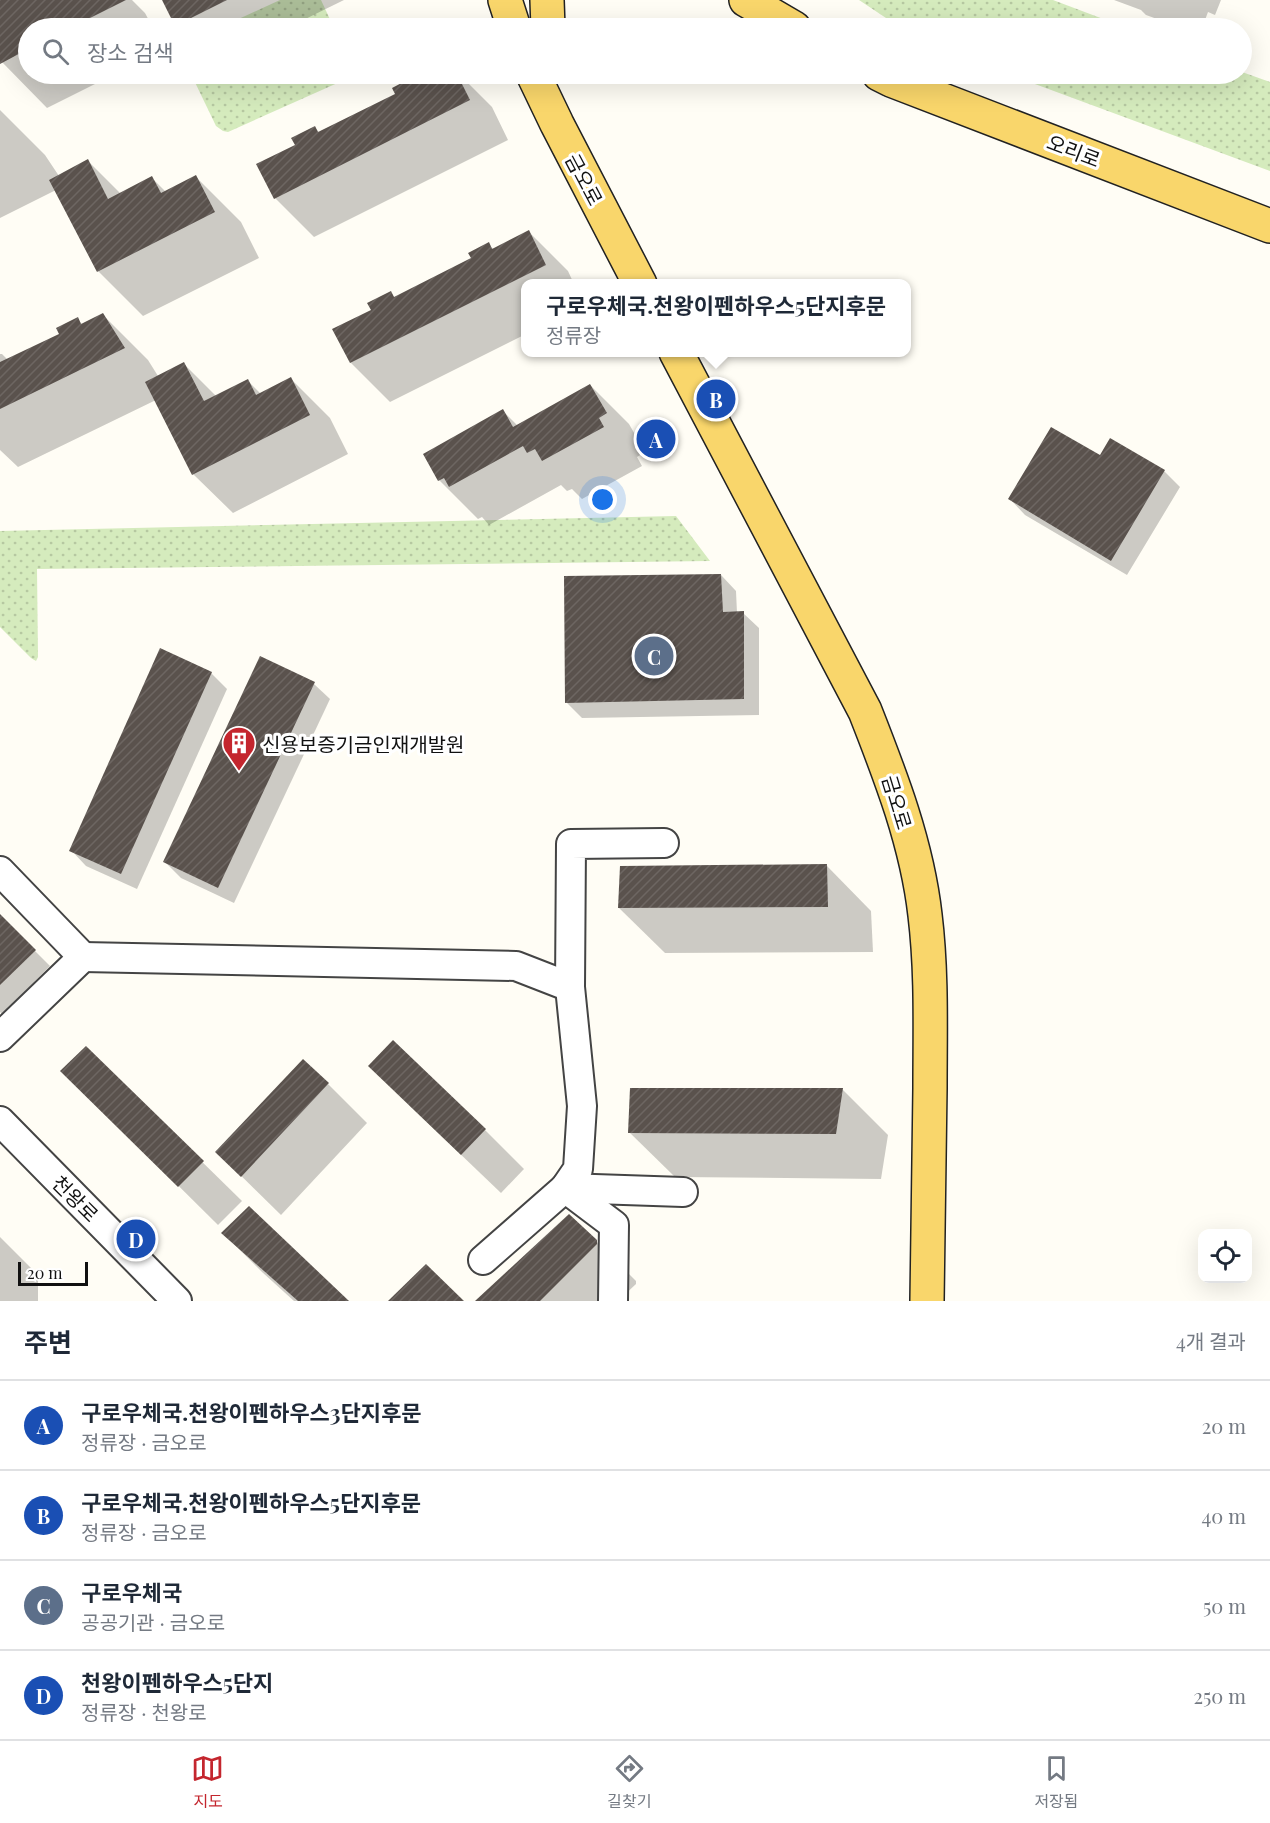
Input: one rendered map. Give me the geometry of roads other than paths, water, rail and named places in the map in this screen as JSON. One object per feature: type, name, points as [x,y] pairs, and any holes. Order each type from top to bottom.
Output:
[{"type":"main road","points":[[505,0],[511,18]]},
{"type":"main road","points":[[547,0],[548,18]]},
{"type":"main road","points":[[746,0],[777,18]]},
{"type":"main road","name":"금오로","points":[[538,84],[556,124],[637,279]]},
{"type":"main road","points":[[553,84],[556,124]]},
{"type":"main road","name":"오리로","points":[[902,84],[1270,225]]},
{"type":"main road","name":"금오로","points":[[679,357],[865,711],[888,771],[917,867],[925,914],[929,962],[927,1301]]},
{"type":"street","points":[[483,1260],[565,1188],[578,1169],[582,1106],[570,987],[571,844],[664,843]]},
{"type":"street","points":[[0,870],[83,957]]},
{"type":"street","points":[[0,1037],[83,957],[516,966],[570,987]]},
{"type":"street","name":"천왕로","points":[[0,1121],[177,1301]]},
{"type":"street","points":[[565,1188],[683,1192]]},
{"type":"street","points":[[565,1188],[614,1225],[613,1301]]},
{"type":"place","name":"구로우체국.천왕이펜하우스5단지후문","points":[[716,399]]},
{"type":"place","name":"구로우체국.천왕이펜하우스3단지후문","points":[[656,439]]},
{"type":"place","name":"구로우체국","points":[[654,656]]},
{"type":"place","name":"신용보증기금인재개발원","points":[[239,772]]},
{"type":"place","name":"천왕이펜하우스5단지","points":[[136,1239]]}]
